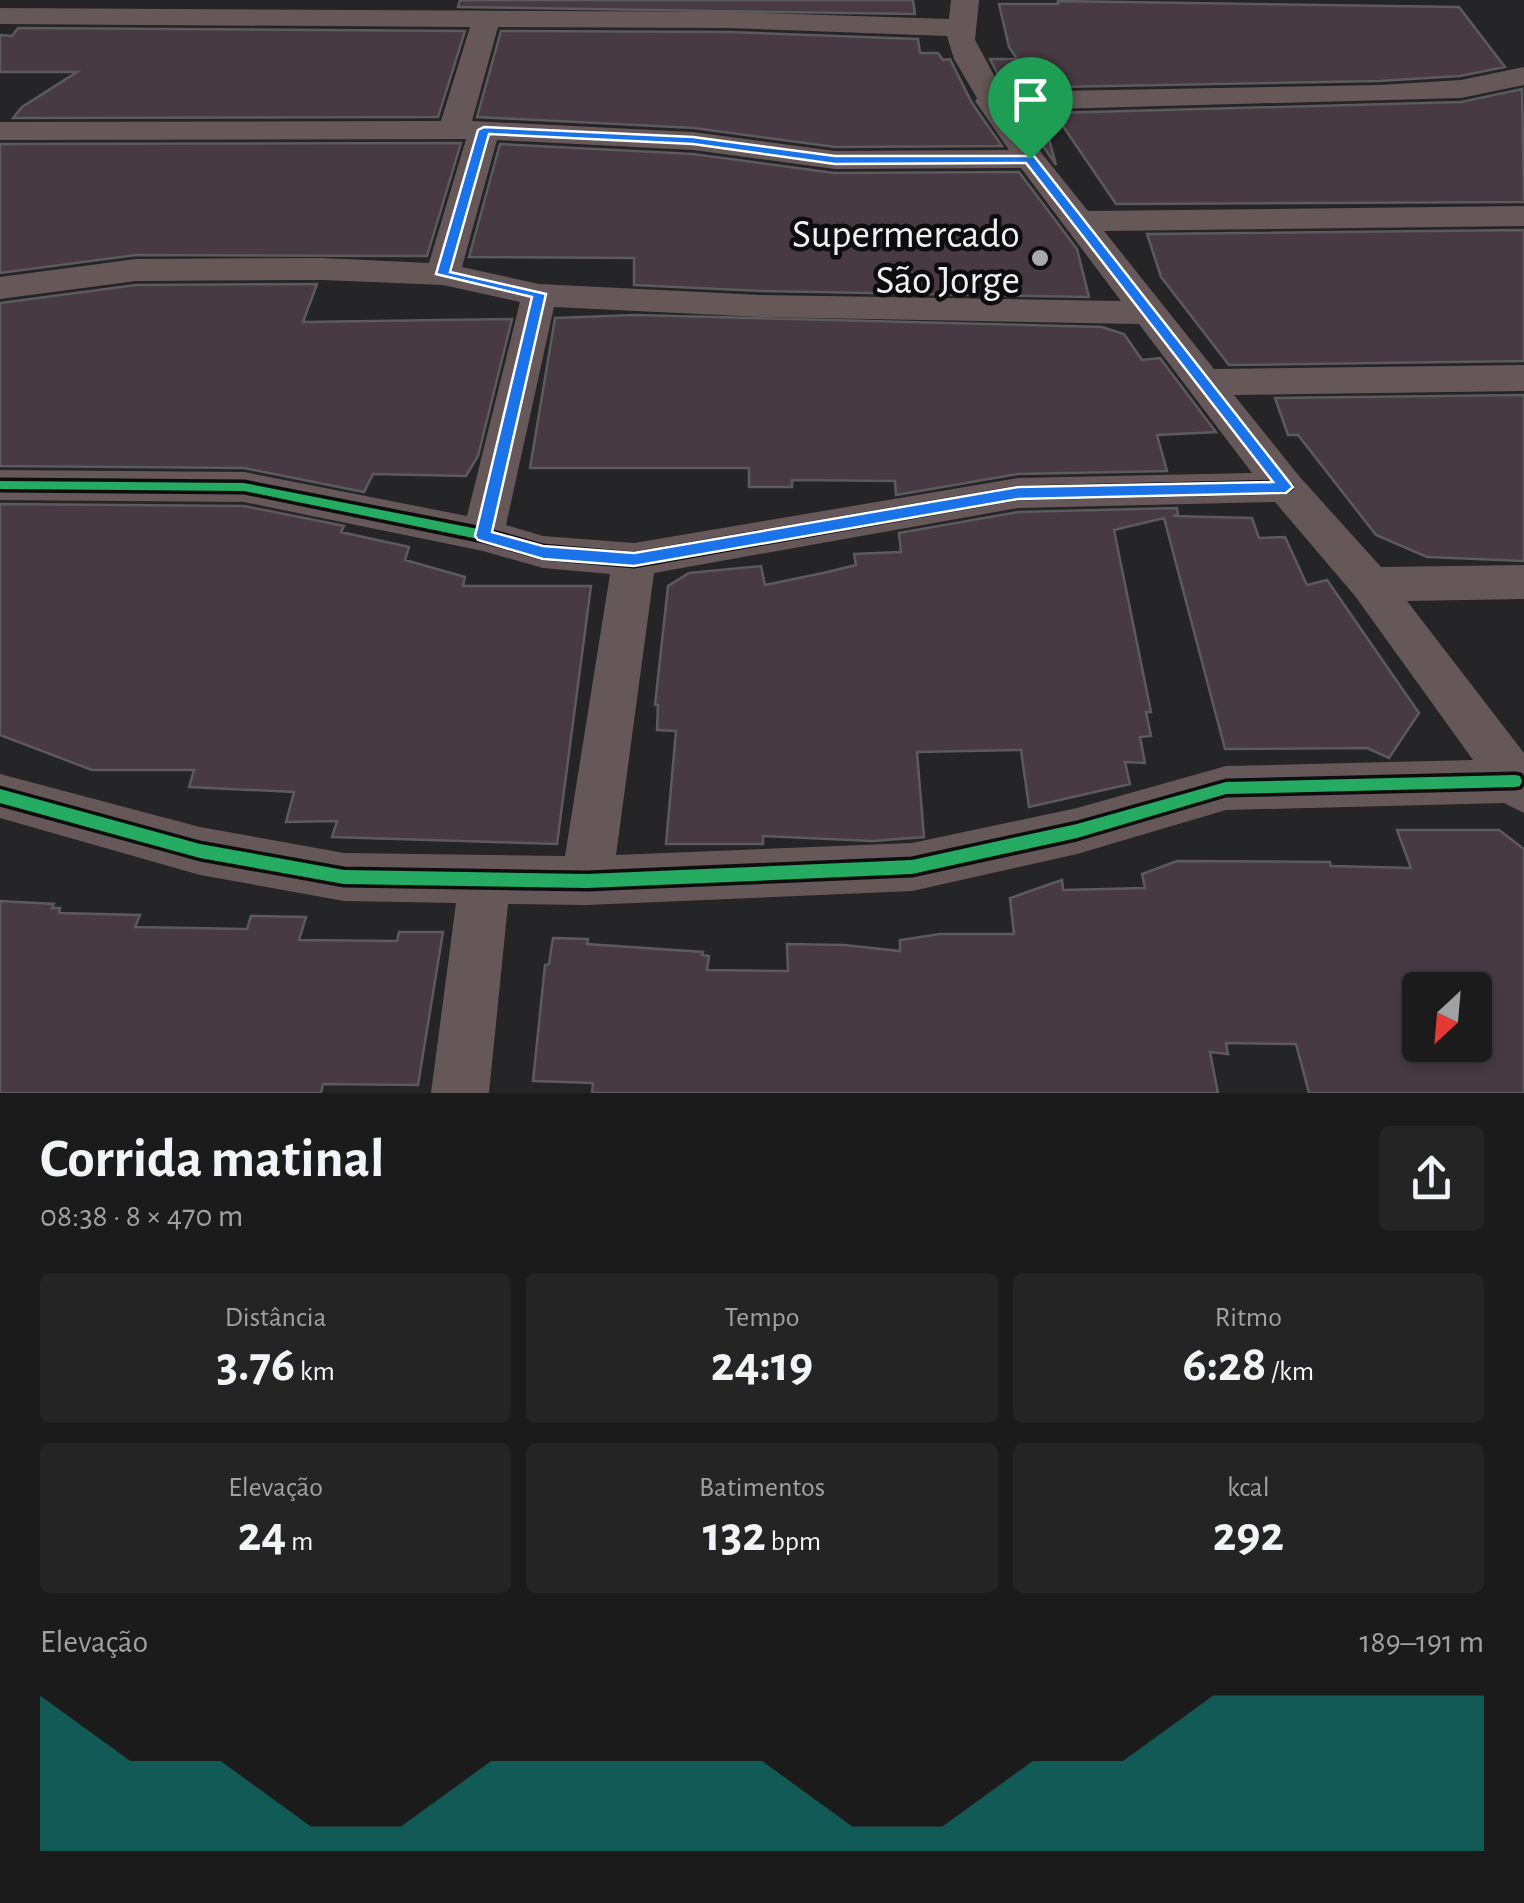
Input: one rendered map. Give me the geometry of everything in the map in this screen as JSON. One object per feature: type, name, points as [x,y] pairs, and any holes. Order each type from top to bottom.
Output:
[{"type":"street","points":[[0,16],[418,9],[486,20],[728,20],[964,14],[961,40],[968,60],[990,101],[1030,159],[1286,487],[1370,584],[1519,786]]},
{"type":"street","points":[[443,274],[486,20]]},
{"type":"street","points":[[990,101],[1380,94],[1461,90],[1524,76]]},
{"type":"street","points":[[0,131],[469,130],[693,141],[835,160],[1030,159]]},
{"type":"street","points":[[1078,221],[1524,216]]},
{"type":"street","points":[[0,288],[136,270],[323,269],[443,274],[539,294],[761,306],[1150,312]]},
{"type":"street","points":[[483,536],[539,294]]},
{"type":"street","points":[[1204,382],[1524,378]]},
{"type":"street","points":[[0,485],[244,488],[483,536],[543,552],[634,560],[1018,493],[1286,487]]},
{"type":"street","points":[[586,881],[634,560]]},
{"type":"street","points":[[1370,584],[1524,582]]},
{"type":"street","points":[[0,796],[200,851],[344,877],[586,881],[912,868],[1077,830],[1226,788],[1519,786]]},
{"type":"street","points":[[460,1093],[485,880]]},
{"type":"building","points":[[460,0],[913,0],[915,14],[458,7]]},
{"type":"building","points":[[1058,1],[1459,7],[1505,67],[1460,76],[1379,81],[1005,88],[990,59],[1017,59],[1009,47],[999,4]]},
{"type":"building","points":[[18,28],[465,31],[438,117],[13,118],[22,107],[77,72],[0,72],[0,35],[12,36]]},
{"type":"building","points":[[501,31],[729,32],[918,39],[920,53],[938,53],[943,60],[950,59],[972,103],[1002,146],[835,147],[694,128],[477,117]]},
{"type":"building","points":[[1522,89],[1524,202],[1116,204],[1054,113],[1461,102]]},
{"type":"building","points":[[1042,113],[1056,165],[1021,114]]},
{"type":"building","points":[[461,143],[427,256],[136,255],[0,273],[0,144]]},
{"type":"building","points":[[500,144],[693,154],[834,173],[1019,172],[1077,249],[1089,297],[634,285],[634,258],[469,257]]},
{"type":"building","points":[[1524,230],[1524,361],[1229,365],[1161,277],[1147,234]]},
{"type":"building","points":[[317,284],[303,322],[512,319],[478,456],[466,476],[373,474],[364,492],[244,468],[0,466],[0,303],[136,285]]},
{"type":"building","points":[[634,315],[1102,327],[1124,334],[1142,360],[1160,358],[1216,432],[1157,435],[1167,471],[1018,474],[896,495],[895,481],[792,480],[792,487],[749,487],[749,468],[530,468],[555,318]]},
{"type":"building","points":[[1524,395],[1524,561],[1427,557],[1376,535],[1298,435],[1288,435],[1275,398]]},
{"type":"building","points":[[0,504],[244,506],[344,526],[341,532],[409,547],[405,560],[465,577],[463,586],[591,586],[557,844],[332,837],[337,821],[286,822],[294,792],[189,787],[194,770],[92,770],[0,735]]},
{"type":"building","points":[[1177,508],[1178,515],[1173,516],[1252,518],[1259,538],[1285,537],[1307,585],[1327,580],[1419,713],[1389,758],[1367,748],[1225,749],[1164,518],[1114,530],[1151,712],[1146,712],[1151,736],[1140,737],[1145,763],[1125,762],[1130,784],[1029,807],[1021,750],[917,752],[924,837],[872,841],[763,836],[763,844],[666,844],[676,731],[657,730],[655,705],[668,586],[689,573],[761,566],[765,585],[823,573],[856,565],[854,554],[901,552],[899,533],[1018,512]]},
{"type":"building","points":[[1397,830],[1499,830],[1524,849],[1524,1093],[1309,1093],[1296,1044],[1226,1043],[1228,1054],[1210,1052],[1218,1093],[592,1093],[593,1083],[533,1081],[545,965],[549,964],[553,938],[703,952],[702,955],[709,956],[707,970],[788,971],[787,944],[900,951],[900,940],[940,934],[1014,934],[1010,898],[1062,880],[1063,890],[1145,888],[1142,874],[1177,861],[1330,862],[1331,866],[1411,868]]},
{"type":"building","points":[[0,901],[54,904],[52,908],[60,908],[59,913],[140,915],[135,927],[247,929],[251,916],[306,917],[299,940],[397,941],[399,932],[443,932],[418,1085],[323,1084],[321,1093],[0,1093]]},
{"type":"cycle path","points":[[0,485],[244,487],[483,535],[543,552],[634,560],[1018,493],[1285,487]]},
{"type":"cycle path","points":[[0,796],[200,851],[344,877],[587,881],[912,867],[1077,831],[1226,788],[1515,781]]},
{"type":"place","name":"Supermercado São Jorge","points":[[1040,258]]},
{"type":"route","points":[[484,130],[614,134],[835,160],[1030,159],[1286,487],[1018,493],[634,560],[543,552],[483,536],[539,294],[443,274],[484,130]]}]
